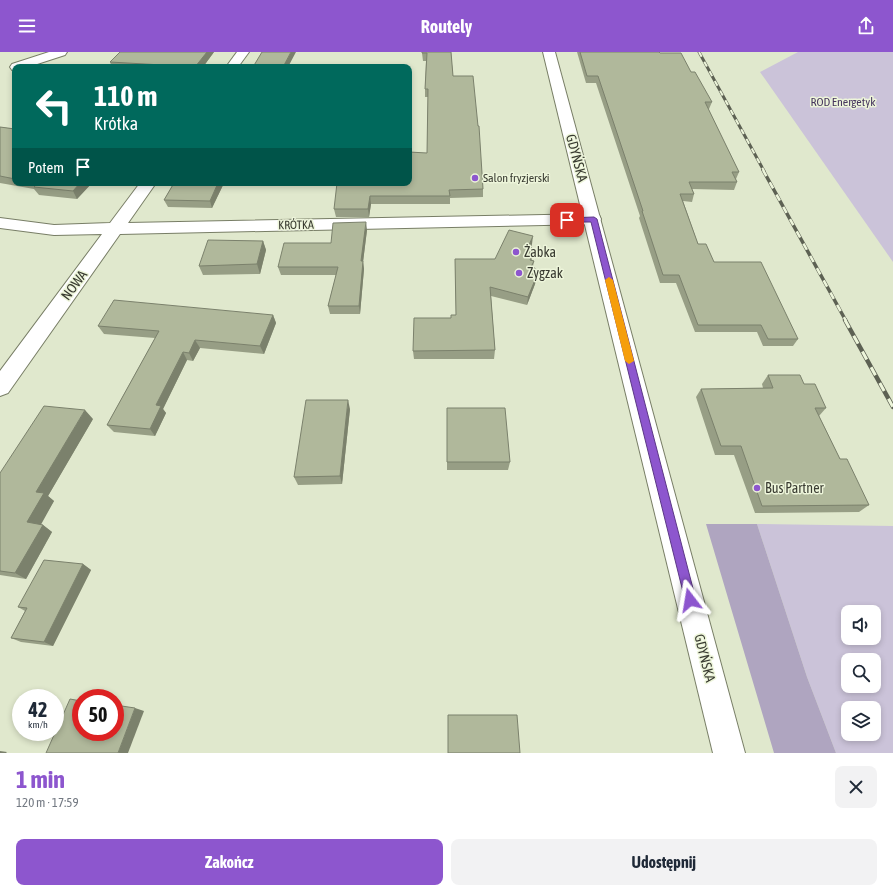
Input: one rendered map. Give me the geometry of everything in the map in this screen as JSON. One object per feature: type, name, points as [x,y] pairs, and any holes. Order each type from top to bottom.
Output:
[{"type":"street","points":[[25,64],[60,52]]},
{"type":"street","points":[[234,64],[243,52]]},
{"type":"street","name":"GDYŃSKA","points":[[549,52],[594,219],[729,753]]},
{"type":"street","name":"NOWA","points":[[0,387],[146,186]]},
{"type":"street","name":"KRÓTKA","points":[[0,223],[54,230],[594,219]]},
{"type":"green space","name":"ROD Energetyk","points":[[798,52],[893,52],[893,262],[760,72]]},
{"type":"green space","points":[[757,524],[893,526],[893,753],[836,753],[807,677]]},
{"type":"shaded area","points":[[706,524],[757,524],[807,677],[836,753],[774,753]]},
{"type":"building","points":[[120,52],[207,52],[197,64],[145,64],[110,62]]},
{"type":"building","points":[[262,52],[291,52],[285,64],[255,64]]},
{"type":"building","points":[[451,52],[453,76],[473,76],[479,126],[483,189],[449,190],[450,196],[370,196],[368,209],[334,209],[337,186],[412,186],[412,152],[427,153],[428,89],[425,89],[427,53],[422,53]]},
{"type":"building","points":[[580,52],[681,53],[691,72],[695,72],[712,102],[705,102],[739,172],[732,172],[737,182],[689,182],[694,194],[680,194],[698,244],[706,244],[714,262],[761,262],[798,339],[768,339],[761,325],[698,325],[679,275],[663,275],[598,76],[587,76]]},
{"type":"building","points":[[0,127],[12,129],[12,178],[0,176]]},
{"type":"building","points":[[35,186],[77,186],[73,191],[34,187]]},
{"type":"building","points":[[172,186],[217,186],[210,201],[164,200]]},
{"type":"building","points":[[366,222],[361,261],[363,261],[359,306],[328,306],[338,267],[278,267],[284,243],[331,243],[333,223]]},
{"type":"building","points":[[509,230],[533,236],[528,247],[532,248],[529,253],[533,254],[530,260],[534,261],[531,267],[535,268],[533,274],[537,275],[528,297],[490,287],[495,350],[413,351],[414,318],[451,318],[451,315],[456,315],[455,259],[495,259]]},
{"type":"building","points":[[208,240],[263,241],[257,264],[199,266]]},
{"type":"building","points":[[114,300],[273,315],[260,346],[195,340],[189,353],[183,352],[156,405],[161,406],[150,429],[107,425],[159,331],[98,326]]},
{"type":"building","points":[[768,375],[800,375],[804,384],[815,384],[826,408],[815,408],[840,459],[847,459],[869,505],[762,506],[741,446],[721,446],[701,389],[773,388]]},
{"type":"building","points":[[306,400],[348,400],[340,476],[294,477]]},
{"type":"building","points":[[44,406],[85,410],[36,492],[44,493],[27,522],[43,525],[15,573],[0,571],[0,473]]},
{"type":"building","points":[[447,408],[505,408],[510,462],[447,462]]},
{"type":"building","points":[[44,560],[83,564],[44,642],[11,638],[27,608],[18,607]]},
{"type":"building","points":[[70,699],[72,699],[72,741],[123,741],[118,753],[46,753],[51,741],[64,741],[64,712]]},
{"type":"building","points":[[124,706],[135,708],[124,737]]},
{"type":"building","points":[[448,715],[517,715],[520,753],[448,753]]},
{"type":"railway","points":[[699,52],[764,171]]},
{"type":"railway","points":[[763,170],[846,321]]},
{"type":"railway","points":[[845,320],[893,407]]},
{"type":"slow traffic","points":[[609,280],[629,361]]},
{"type":"place","name":"Salon fryzjerski","points":[[475,178]]},
{"type":"place","name":"Żabka","points":[[516,252]]},
{"type":"place","name":"Zygzak","points":[[519,273]]},
{"type":"place","name":"Bus Partner","points":[[757,488]]},
{"type":"route","points":[[567,220],[594,219],[690,600]]}]
